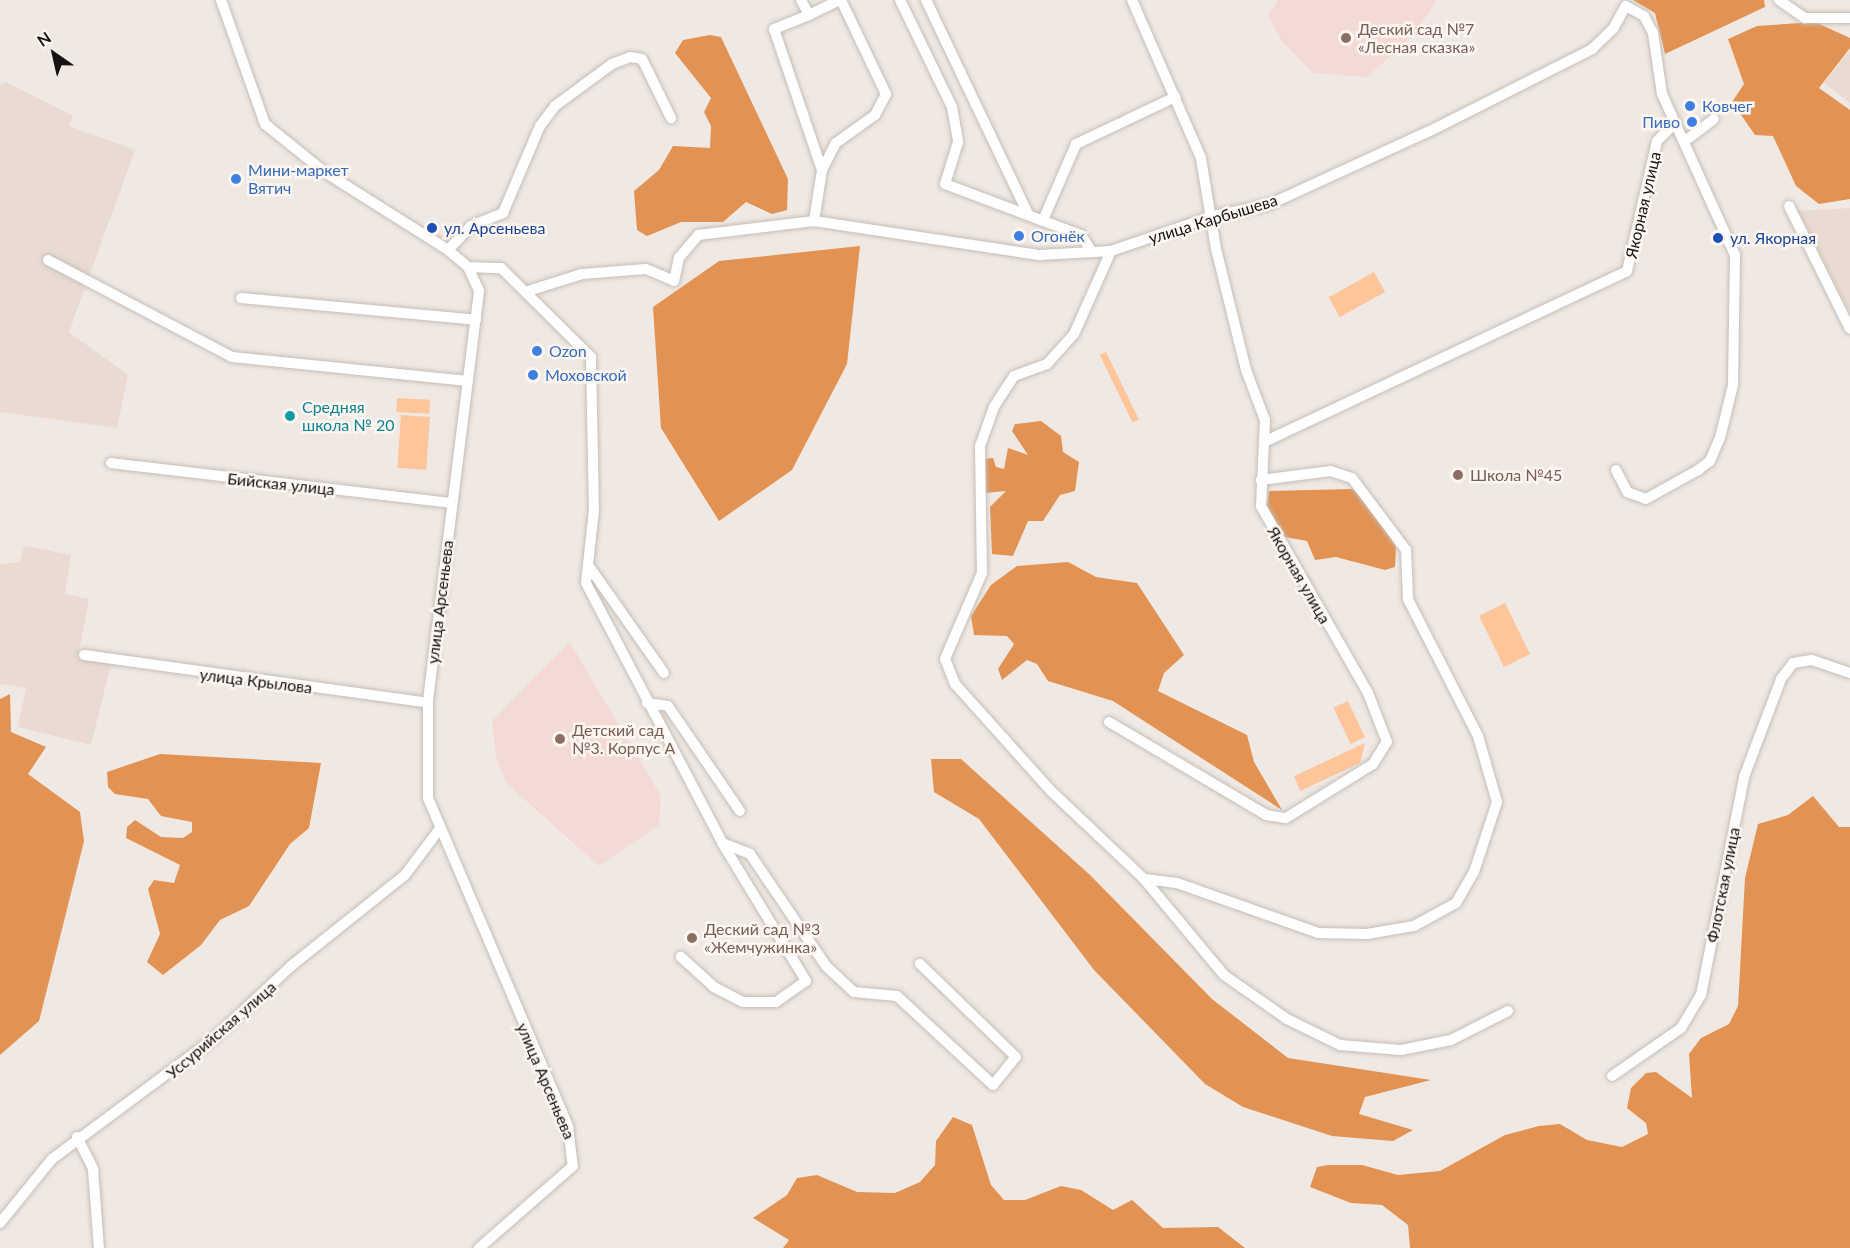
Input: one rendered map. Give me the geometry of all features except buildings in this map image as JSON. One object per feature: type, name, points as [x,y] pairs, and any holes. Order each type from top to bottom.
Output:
[{"type":"street","name":"улица Арсеньева","points":[[221,0],[265,124],[317,166],[448,250],[468,267],[479,291],[428,703],[428,798],[438,831],[573,1144],[573,1166],[567,1174],[479,1248]]},
{"type":"street","points":[[801,0],[809,15]]},
{"type":"street","points":[[814,221],[822,170],[836,143],[875,115],[886,94],[840,0],[774,29],[822,170]]},
{"type":"street","points":[[900,0],[952,107],[958,142],[945,184],[1081,235],[1092,252]]},
{"type":"street","points":[[926,0],[1028,214]]},
{"type":"street","points":[[1132,0],[1202,158],[1214,216],[1216,249],[1246,370],[1265,420],[1264,442]]},
{"type":"street","points":[[1779,0],[1805,18],[1850,18]]},
{"type":"street","name":"Якорная улица","points":[[1616,470],[1627,492],[1646,499],[1682,481],[1710,461],[1731,401],[1735,255],[1662,94],[1653,33],[1644,16],[1624,3]]},
{"type":"street","name":"улица Карбышева","points":[[528,291],[582,274],[646,269],[674,281],[679,258],[698,235],[814,221],[1040,255],[1111,251],[1214,216],[1268,204],[1592,49],[1613,29],[1624,3]]},
{"type":"street","points":[[448,250],[471,226],[503,213],[540,126],[555,106],[612,64],[630,57],[642,60],[671,118]]},
{"type":"street","points":[[1043,220],[1076,144],[1175,98]]},
{"type":"street","points":[[1685,141],[1714,119]]},
{"type":"street","name":"Якорная улица","points":[[1109,722],[1266,815],[1286,818],[1383,754],[1387,742],[1368,693],[1277,542],[1261,506],[1264,442],[1627,271],[1658,141],[1674,124]]},
{"type":"street","points":[[1789,206],[1850,329]]},
{"type":"street","points":[[1111,251],[1074,333],[1047,364],[1014,376],[994,407],[980,446],[982,573],[945,658],[955,684],[1050,790],[1143,879],[1224,975],[1287,1019],[1340,1045],[1401,1050],[1451,1040],[1508,1011]]},
{"type":"street","points":[[48,260],[232,357],[468,381]]},
{"type":"street","points":[[468,267],[501,268],[528,291],[591,357],[594,510],[586,583],[722,843],[806,981],[776,1002],[743,1002],[714,987],[681,957]]},
{"type":"street","points":[[241,298],[476,320]]},
{"type":"street","name":"Бийская улица","points":[[111,463],[452,503]]},
{"type":"street","points":[[1143,879],[1177,883],[1318,933],[1367,934],[1414,926],[1456,903],[1474,872],[1497,802],[1478,736],[1408,600],[1406,550],[1352,478],[1331,471],[1261,480]]},
{"type":"street","points":[[588,565],[664,673]]},
{"type":"street","name":"улица Крылова","points":[[84,655],[428,703]]},
{"type":"street","name":"Флотская улица","points":[[1612,1076],[1682,1028],[1701,995],[1744,777],[1781,679],[1793,663],[1812,660],[1850,673]]},
{"type":"street","points":[[648,703],[668,706],[740,811]]},
{"type":"street","name":"Уссурийская улица","points":[[0,1223],[52,1159],[77,1137],[145,1095],[212,1040],[291,966],[405,875],[438,831]]},
{"type":"street","points":[[722,843],[750,854],[826,966],[854,992],[897,996],[993,1084],[1016,1057],[920,964]]},
{"type":"street","points":[[77,1137],[93,1169],[99,1248]]},
{"type":"shaded area","name":"Деский сад №7 «Лесная сказка»","points":[[1278,0],[1437,0],[1413,36],[1367,77],[1313,73],[1281,40],[1268,15]]},
{"type":"shaded area","points":[[1633,0],[1764,0],[1765,7],[1665,54],[1655,13]]},
{"type":"shaded area","points":[[1815,22],[1850,38],[1850,48],[1819,88],[1850,110],[1850,199],[1819,204],[1796,186],[1773,136],[1755,135],[1732,102],[1744,84],[1728,39],[1757,26]]},
{"type":"shaded area","points":[[710,35],[721,37],[788,179],[787,210],[772,214],[746,202],[723,222],[681,222],[647,236],[637,230],[634,191],[659,170],[673,146],[710,148],[711,126],[704,112],[711,98],[675,53],[683,40]]},
{"type":"shaded area","points":[[1850,50],[1850,103],[1824,83]]},
{"type":"shaded area","points":[[6,82],[73,116],[69,126],[135,150],[69,332],[128,375],[117,428],[0,412],[0,85]]},
{"type":"shaded area","points":[[1850,208],[1850,312],[1798,211]]},
{"type":"shaded area","points":[[860,246],[847,364],[792,470],[719,521],[661,428],[653,307],[719,261]]},
{"type":"shaded area","points":[[1374,272],[1385,292],[1340,317],[1329,297]]},
{"type":"shaded area","points":[[1106,352],[1139,419],[1133,422],[1100,355]]},
{"type":"shaded area","points":[[397,398],[430,400],[429,414],[396,412]]},
{"type":"shaded area","points":[[401,415],[430,417],[426,470],[397,468]]},
{"type":"shaded area","points":[[1041,421],[1061,436],[1063,452],[1079,462],[1075,491],[1060,495],[1043,521],[1028,521],[1013,556],[992,554],[990,507],[1006,491],[984,493],[984,459],[993,458],[996,467],[1004,469],[1008,448],[1028,455],[1012,431],[1015,424]]},
{"type":"shaded area","points":[[1352,489],[1369,504],[1396,547],[1395,567],[1385,570],[1336,557],[1315,560],[1307,541],[1285,537],[1267,506],[1269,491]]},
{"type":"shaded area","points":[[24,546],[71,555],[65,594],[89,599],[78,657],[111,664],[91,745],[18,727],[26,688],[0,684],[0,564],[20,562]]},
{"type":"shaded area","points":[[1068,562],[1096,577],[1137,583],[1184,655],[1164,673],[1158,691],[1247,735],[1254,762],[1282,810],[1113,701],[1048,681],[1037,664],[1027,660],[1002,680],[998,669],[1014,644],[1007,636],[974,635],[971,616],[991,585],[1017,566]]},
{"type":"shaded area","points":[[1505,603],[1530,654],[1504,667],[1479,616]]},
{"type":"shaded area","name":"Детский сад №3. Корпус А","points":[[570,642],[661,796],[659,825],[599,866],[506,783],[496,757],[492,721]]},
{"type":"shaded area","points":[[10,694],[11,732],[46,747],[28,774],[80,812],[84,841],[39,1021],[0,1055],[0,699]]},
{"type":"shaded area","points":[[1348,701],[1365,737],[1350,744],[1333,708]]},
{"type":"shaded area","points":[[1365,743],[1360,763],[1300,791],[1294,776]]},
{"type":"shaded area","points":[[160,754],[321,763],[309,828],[290,844],[249,906],[220,920],[201,945],[163,975],[147,962],[160,934],[148,889],[154,880],[174,883],[180,865],[126,838],[127,827],[135,820],[161,837],[183,838],[192,832],[192,822],[161,816],[148,799],[115,794],[108,787],[107,772]]},
{"type":"shaded area","points":[[931,759],[961,759],[1090,875],[1212,999],[1288,1058],[1431,1080],[1365,1097],[1359,1114],[1413,1130],[1393,1141],[1332,1136],[1243,1107],[1205,1084],[1094,970],[979,819],[934,792]]},
{"type":"shaded area","points":[[1813,796],[1839,827],[1850,827],[1850,1248],[1410,1248],[1408,1225],[1382,1205],[1351,1203],[1310,1187],[1317,1167],[1328,1165],[1362,1165],[1398,1175],[1440,1171],[1505,1135],[1539,1126],[1560,1124],[1587,1140],[1622,1147],[1648,1134],[1646,1123],[1627,1108],[1631,1088],[1646,1073],[1656,1072],[1692,1098],[1689,1054],[1701,1038],[1729,1024],[1738,1006],[1745,878],[1758,824],[1788,815]]},
{"type":"shaded area","points":[[953,1117],[972,1125],[991,1185],[1004,1200],[1025,1200],[1061,1186],[1081,1190],[1113,1210],[1132,1200],[1163,1228],[1218,1227],[1245,1248],[783,1248],[789,1240],[753,1218],[787,1195],[797,1178],[817,1175],[857,1192],[895,1193],[920,1182],[935,1165],[936,1141]]},
{"type":"place","name":"Деский сад №7 «Лесная сказка»","points":[[1346,38]]},
{"type":"place","name":"Ковчег","points":[[1690,106]]},
{"type":"place","name":"Пиво","points":[[1692,122]]},
{"type":"place","name":"Мини-маркет Вятич","points":[[236,179]]},
{"type":"place","name":"ул. Арсеньева","points":[[432,228]]},
{"type":"place","name":"Огонёк","points":[[1019,236]]},
{"type":"place","name":"ул. Якорная","points":[[1718,238]]},
{"type":"place","name":"Ozon","points":[[537,351]]},
{"type":"place","name":"Моховской","points":[[533,375]]},
{"type":"place","name":"Средняя школа № 20","points":[[290,416]]},
{"type":"place","name":"Школа №45","points":[[1458,475]]},
{"type":"place","name":"Детский сад №3. Корпус А","points":[[560,739]]},
{"type":"place","name":"Деский сад №3 «Жемчужинка»","points":[[692,938]]}]
